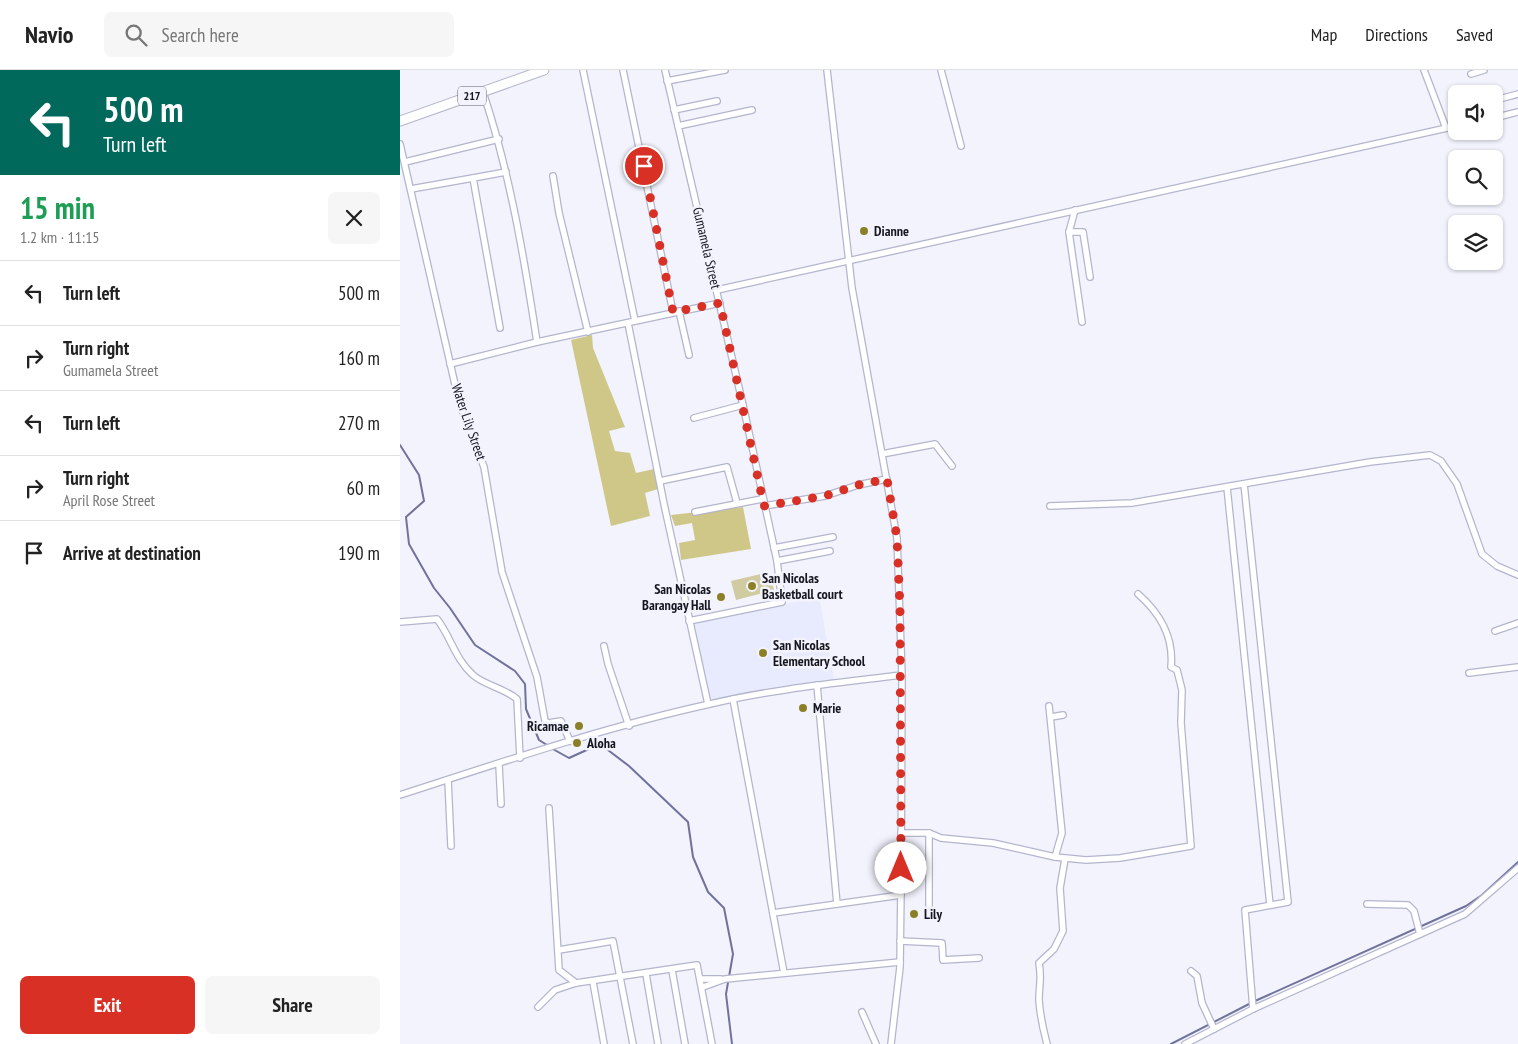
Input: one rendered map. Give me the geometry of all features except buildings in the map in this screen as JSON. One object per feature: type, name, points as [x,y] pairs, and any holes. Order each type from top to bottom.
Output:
[{"type":"main road","name":"217","points":[[400,121],[544,70]]},
{"type":"street","points":[[583,70],[635,321]]},
{"type":"street","points":[[623,70],[676,312],[689,355]]},
{"type":"street","name":"Gumamela Street","points":[[664,70],[744,406],[762,499],[777,561],[782,602],[689,621]]},
{"type":"street","points":[[667,82],[725,70]]},
{"type":"street","points":[[827,70],[848,261],[897,538],[902,675],[901,895],[900,962],[891,1044]]},
{"type":"street","points":[[941,70],[961,146]]},
{"type":"street","points":[[717,290],[1446,128],[1424,70]]},
{"type":"street","points":[[1470,74],[1484,70]]},
{"type":"street","points":[[483,92],[499,139],[537,342]]},
{"type":"street","points":[[1503,98],[1518,94]]},
{"type":"street","points":[[674,110],[717,101]]},
{"type":"street","points":[[678,126],[752,110]]},
{"type":"street","points":[[1503,116],[1518,112]]},
{"type":"street","points":[[405,162],[499,139]]},
{"type":"street","name":"Water Lily Street","points":[[400,144],[450,364],[460,402],[483,460],[502,572],[536,677],[545,721],[548,723],[561,721],[570,741]]},
{"type":"street","points":[[411,189],[506,172]]},
{"type":"street","points":[[553,176],[559,213],[588,332]]},
{"type":"street","points":[[473,178],[500,328]]},
{"type":"street","points":[[1074,210],[1069,232],[1082,322]]},
{"type":"street","points":[[1069,232],[1083,232],[1090,277]]},
{"type":"street","points":[[450,364],[537,342],[720,303]]},
{"type":"street","points":[[628,322],[689,621],[708,704]]},
{"type":"street","points":[[694,418],[744,406]]},
{"type":"street","points":[[882,454],[935,444],[952,466]]},
{"type":"street","points":[[1050,506],[1132,503],[1370,462],[1430,455],[1441,460],[1457,484],[1482,554],[1497,566],[1518,575]]},
{"type":"street","points":[[660,481],[727,467],[737,503]]},
{"type":"street","points":[[764,506],[825,496],[858,485],[887,479]]},
{"type":"street","points":[[1244,484],[1288,902],[1244,910],[1253,1009]]},
{"type":"street","points":[[1227,487],[1270,905]]},
{"type":"street","points":[[695,512],[762,499]]},
{"type":"street","points":[[774,548],[833,538]]},
{"type":"street","points":[[777,561],[830,551]]},
{"type":"street","points":[[901,833],[929,833],[941,838],[993,843],[1066,859],[1120,858],[1187,847],[1192,844],[1181,723],[1182,690],[1177,670],[1171,667],[1173,650],[1162,620],[1152,606],[1138,594]]},
{"type":"street","points":[[400,622],[437,619],[462,664],[486,684],[510,693],[517,699],[520,758]]},
{"type":"street","points":[[1495,631],[1518,624]]},
{"type":"street","points":[[604,646],[608,664],[630,726]]},
{"type":"street","points":[[1469,673],[1518,667]]},
{"type":"street","points":[[400,795],[500,765],[551,746],[708,704],[817,686],[902,675]]},
{"type":"street","points":[[817,686],[837,904]]},
{"type":"street","points":[[733,699],[784,973]]},
{"type":"street","points":[[1049,706],[1062,832],[1055,857]]},
{"type":"street","points":[[1051,717],[1063,715]]},
{"type":"street","points":[[500,765],[501,804]]},
{"type":"street","points":[[448,780],[451,846]]},
{"type":"street","points":[[549,808],[559,970],[576,983]]},
{"type":"street","points":[[929,833],[929,905]]},
{"type":"street","points":[[1047,1044],[1041,1017],[1039,998],[1042,979],[1038,964],[1054,949],[1063,931],[1060,888],[1066,859]]},
{"type":"street","points":[[1185,1044],[1253,1009],[1465,914],[1518,868]]},
{"type":"street","points":[[773,913],[901,895]]},
{"type":"street","points":[[1367,904],[1408,905],[1414,911],[1420,934]]},
{"type":"street","points":[[559,950],[613,941],[633,1044]]},
{"type":"street","points":[[900,941],[942,943],[943,960],[979,958]]},
{"type":"street","points":[[703,987],[725,980],[900,962]]},
{"type":"street","points":[[538,1007],[555,990],[576,983],[593,982],[697,965],[703,987],[712,1044]]},
{"type":"street","points":[[672,970],[685,1044]]},
{"type":"street","points":[[1190,971],[1197,976],[1202,1003],[1214,1029]]},
{"type":"street","points":[[646,974],[658,1044]]},
{"type":"street","points":[[701,978],[725,980]]},
{"type":"street","points":[[593,982],[604,1044]]},
{"type":"street","points":[[862,1012],[876,1044]]},
{"type":"shaded area","points":[[592,335],[593,348],[625,427],[609,431],[615,451],[630,453],[636,473],[654,469],[658,489],[645,493],[650,516],[611,526],[571,340]]},
{"type":"shaded area","points":[[743,507],[751,549],[681,560],[679,543],[695,540],[692,523],[675,526],[671,515]]},
{"type":"shaded area","name":"San Nicolas Basketball court","points":[[769,572],[774,590],[736,600],[731,581]]},
{"type":"shaded area","name":"San Nicolas Elementary School","points":[[819,597],[834,679],[708,700],[692,627],[694,622]]},
{"type":"waterway","points":[[400,445],[419,475],[424,501],[406,517],[409,544],[434,588],[475,645],[515,671],[525,684],[526,709],[539,740],[547,745]]},
{"type":"waterway","points":[[551,748],[569,758],[600,744],[629,766],[688,822],[693,857],[708,892],[724,908],[733,954],[726,994],[732,1044]]},
{"type":"waterway","points":[[1255,1001],[1466,906],[1482,895],[1518,862]]},
{"type":"waterway","points":[[1171,1044],[1251,1003]]},
{"type":"place","name":"Dianne","points":[[864,231]]},
{"type":"place","name":"San Nicolas Basketball court","points":[[752,586]]},
{"type":"place","name":"San Nicolas Barangay Hall","points":[[721,597]]},
{"type":"place","name":"San Nicolas Elementary School","points":[[763,653]]},
{"type":"place","name":"Marie","points":[[803,708]]},
{"type":"place","name":"Ricamae","points":[[579,726]]},
{"type":"place","name":"Aloha","points":[[577,743]]},
{"type":"place","name":"Lily","points":[[914,914]]},
{"type":"route","points":[[644,166],[673,312],[720,303],[744,406],[764,506],[787,500],[825,496],[858,485],[887,479],[897,538],[900,607],[902,675],[901,868]]}]
